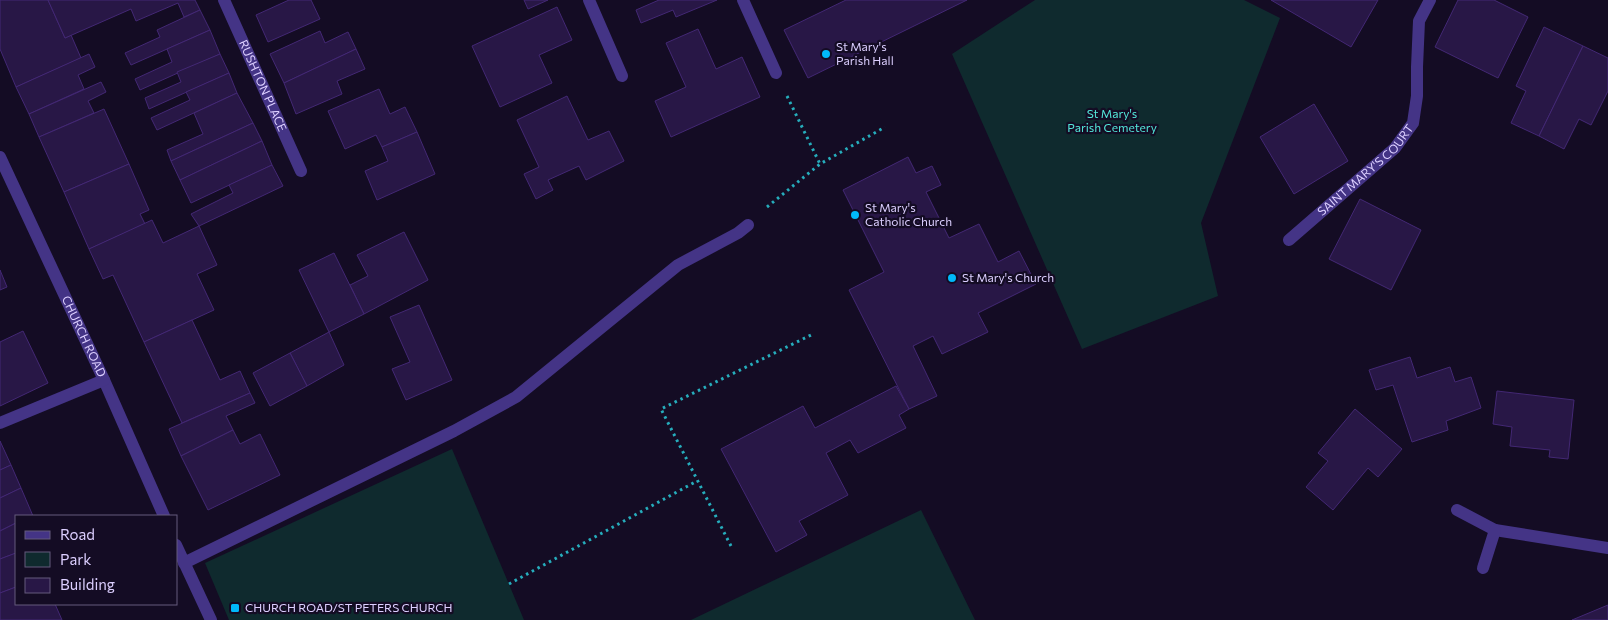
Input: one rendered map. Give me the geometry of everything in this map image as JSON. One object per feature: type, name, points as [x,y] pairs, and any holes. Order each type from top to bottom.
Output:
[{"type":"street","name":"RUSHTON PLACE","points":[[224,0],[300,171]]},
{"type":"street","points":[[589,0],[622,76]]},
{"type":"street","points":[[743,0],[776,73]]},
{"type":"street","name":"SAINT MARY'S COURT","points":[[1289,240],[1395,148],[1413,123],[1417,96],[1419,21],[1430,0]]},
{"type":"street","name":"CHURCH ROAD","points":[[0,157],[104,380],[164,515]]},
{"type":"street","points":[[184,563],[454,430],[516,397],[678,265],[738,233],[748,224]]},
{"type":"street","points":[[0,423],[104,380]]},
{"type":"street","points":[[1457,510],[1495,530],[1608,548]]},
{"type":"street","points":[[1482,568],[1495,530]]},
{"type":"street","points":[[178,549],[210,620]]},
{"type":"path","points":[[776,73],[820,164]]},
{"type":"path","points":[[748,224],[767,206],[820,164],[886,127]]},
{"type":"path","points":[[731,546],[661,410],[811,335]]},
{"type":"path","points":[[509,584],[697,481]]},
{"type":"green space","name":"St Mary's Parish Cemetery","points":[[1035,0],[1244,0],[1280,18],[1201,223],[1218,296],[1082,349],[952,54]]},
{"type":"green space","points":[[452,449],[524,620],[229,620],[205,563]]},
{"type":"green space","points":[[921,510],[975,620],[691,620]]},
{"type":"building","points":[[0,0],[48,0],[65,38],[71,35],[81,58],[16,87],[0,49]]},
{"type":"building","points":[[48,0],[195,0],[200,10],[184,17],[178,3],[136,21],[131,9],[65,38]]},
{"type":"building","points":[[289,0],[311,0],[320,19],[268,42],[256,15]]},
{"type":"building","points":[[524,0],[548,0],[528,9]]},
{"type":"building","points":[[659,0],[717,0],[676,17],[673,10],[641,23],[636,10]]},
{"type":"building","name":"St Mary's Parish Hall","points":[[846,0],[967,0],[808,78],[784,30]]},
{"type":"building","points":[[1271,0],[1378,0],[1351,47]]},
{"type":"building","points":[[1458,0],[1494,0],[1528,17],[1498,78],[1435,47]]},
{"type":"building","points":[[557,7],[572,40],[539,55],[552,83],[500,107],[472,46]]},
{"type":"building","points":[[200,10],[210,30],[131,65],[125,53],[160,37],[157,30]]},
{"type":"building","points":[[1544,27],[1583,46],[1539,136],[1511,123],[1526,91],[1516,86]]},
{"type":"building","points":[[698,29],[716,69],[742,57],[760,97],[671,137],[655,101],[686,87],[666,43]]},
{"type":"building","points":[[210,30],[220,54],[140,90],[135,79],[172,62],[167,49]]},
{"type":"building","points":[[320,31],[325,43],[348,32],[356,49],[284,83],[270,54]]},
{"type":"building","points":[[1583,46],[1608,58],[1608,91],[1591,125],[1579,119],[1564,149],[1539,136]]},
{"type":"building","points":[[356,49],[365,69],[337,81],[342,94],[296,114],[284,83]]},
{"type":"building","points":[[89,54],[95,67],[78,75],[84,89],[29,114],[16,87]]},
{"type":"building","points":[[220,54],[229,73],[149,109],[145,98],[181,82],[177,72]]},
{"type":"building","points":[[229,73],[237,93],[157,130],[151,118],[190,100],[186,92]]},
{"type":"building","points":[[101,82],[106,92],[88,101],[94,113],[39,137],[29,114]]},
{"type":"building","points":[[379,89],[390,114],[405,107],[417,132],[382,147],[376,135],[345,149],[328,111]]},
{"type":"building","points":[[237,93],[253,123],[171,161],[167,150],[203,134],[194,113]]},
{"type":"building","points":[[567,96],[588,140],[609,131],[624,161],[586,180],[579,166],[548,180],[553,190],[536,199],[524,174],[539,167],[517,120]]},
{"type":"building","points":[[1314,104],[1348,161],[1294,194],[1260,137]]},
{"type":"building","points":[[104,109],[129,164],[64,192],[39,137]]},
{"type":"building","points":[[253,123],[262,141],[180,180],[171,161]]},
{"type":"building","points":[[417,132],[435,174],[377,200],[365,171],[388,161],[382,147]]},
{"type":"building","points":[[262,141],[272,165],[191,203],[180,180]]},
{"type":"building","name":"St Mary's Church","points":[[908,157],[916,173],[932,166],[941,185],[926,192],[949,238],[979,224],[998,262],[1019,251],[1036,284],[978,313],[988,332],[942,354],[933,336],[913,346],[937,396],[909,409],[849,290],[884,272],[843,190]]},
{"type":"building","points":[[129,164],[149,210],[140,214],[145,224],[89,249],[64,192]]},
{"type":"building","points":[[272,165],[283,186],[199,226],[191,214],[233,193],[229,185]]},
{"type":"building","points":[[1360,199],[1421,230],[1391,290],[1329,259]]},
{"type":"building","points":[[152,220],[163,243],[199,226],[217,265],[197,274],[214,310],[144,342],[113,275],[103,279],[89,249]]},
{"type":"building","points":[[404,232],[428,280],[364,314],[350,285],[368,276],[357,255]]},
{"type":"building","points":[[334,253],[364,314],[329,332],[299,270]]},
{"type":"building","points":[[0,270],[7,287],[0,290]]},
{"type":"building","points":[[419,305],[452,380],[406,400],[392,369],[410,362],[390,317]]},
{"type":"building","points":[[192,320],[220,380],[240,371],[250,393],[182,423],[144,342]]},
{"type":"building","points":[[23,331],[48,383],[0,406],[0,342]]},
{"type":"building","points":[[329,332],[344,365],[307,386],[290,353]]},
{"type":"building","points":[[290,353],[307,386],[270,406],[253,373]]},
{"type":"building","points":[[1410,357],[1417,378],[1450,367],[1455,382],[1471,377],[1481,408],[1446,421],[1448,430],[1412,442],[1393,385],[1376,390],[1369,370]]},
{"type":"building","points":[[896,386],[909,409],[899,415],[906,428],[858,453],[850,440],[826,453],[848,495],[799,521],[807,535],[776,552],[721,449],[803,406],[815,428]]},
{"type":"building","points":[[1497,391],[1574,400],[1568,459],[1549,457],[1550,450],[1510,446],[1512,427],[1493,424]]},
{"type":"building","points":[[250,393],[255,403],[226,416],[233,430],[181,456],[169,429]]},
{"type":"building","points":[[1355,409],[1402,449],[1378,477],[1368,468],[1333,510],[1306,487],[1328,461],[1318,453]]},
{"type":"building","points":[[233,430],[240,444],[260,434],[280,475],[208,510],[181,456]]},
{"type":"building","points":[[0,441],[11,465],[0,470]]},
{"type":"building","points":[[11,465],[21,488],[0,498],[0,470]]},
{"type":"building","points":[[21,488],[33,515],[15,515],[15,524],[0,531],[0,498]]},
{"type":"building","points":[[15,524],[15,553],[0,559],[0,531]]},
{"type":"building","points":[[15,553],[15,587],[0,593],[0,559]]},
{"type":"building","points":[[15,587],[15,605],[55,605],[62,620],[0,620],[0,593]]},
{"type":"building","points":[[1608,605],[1608,620],[1572,620]]},
{"type":"place","name":"St Mary's Parish Hall","points":[[826,54]]},
{"type":"place","name":"St Mary's Catholic Church","points":[[855,215]]},
{"type":"place","name":"St Mary's Church","points":[[952,278]]},
{"type":"place","name":"CHURCH ROAD/ST PETERS CHURCH","points":[[235,608]]}]
